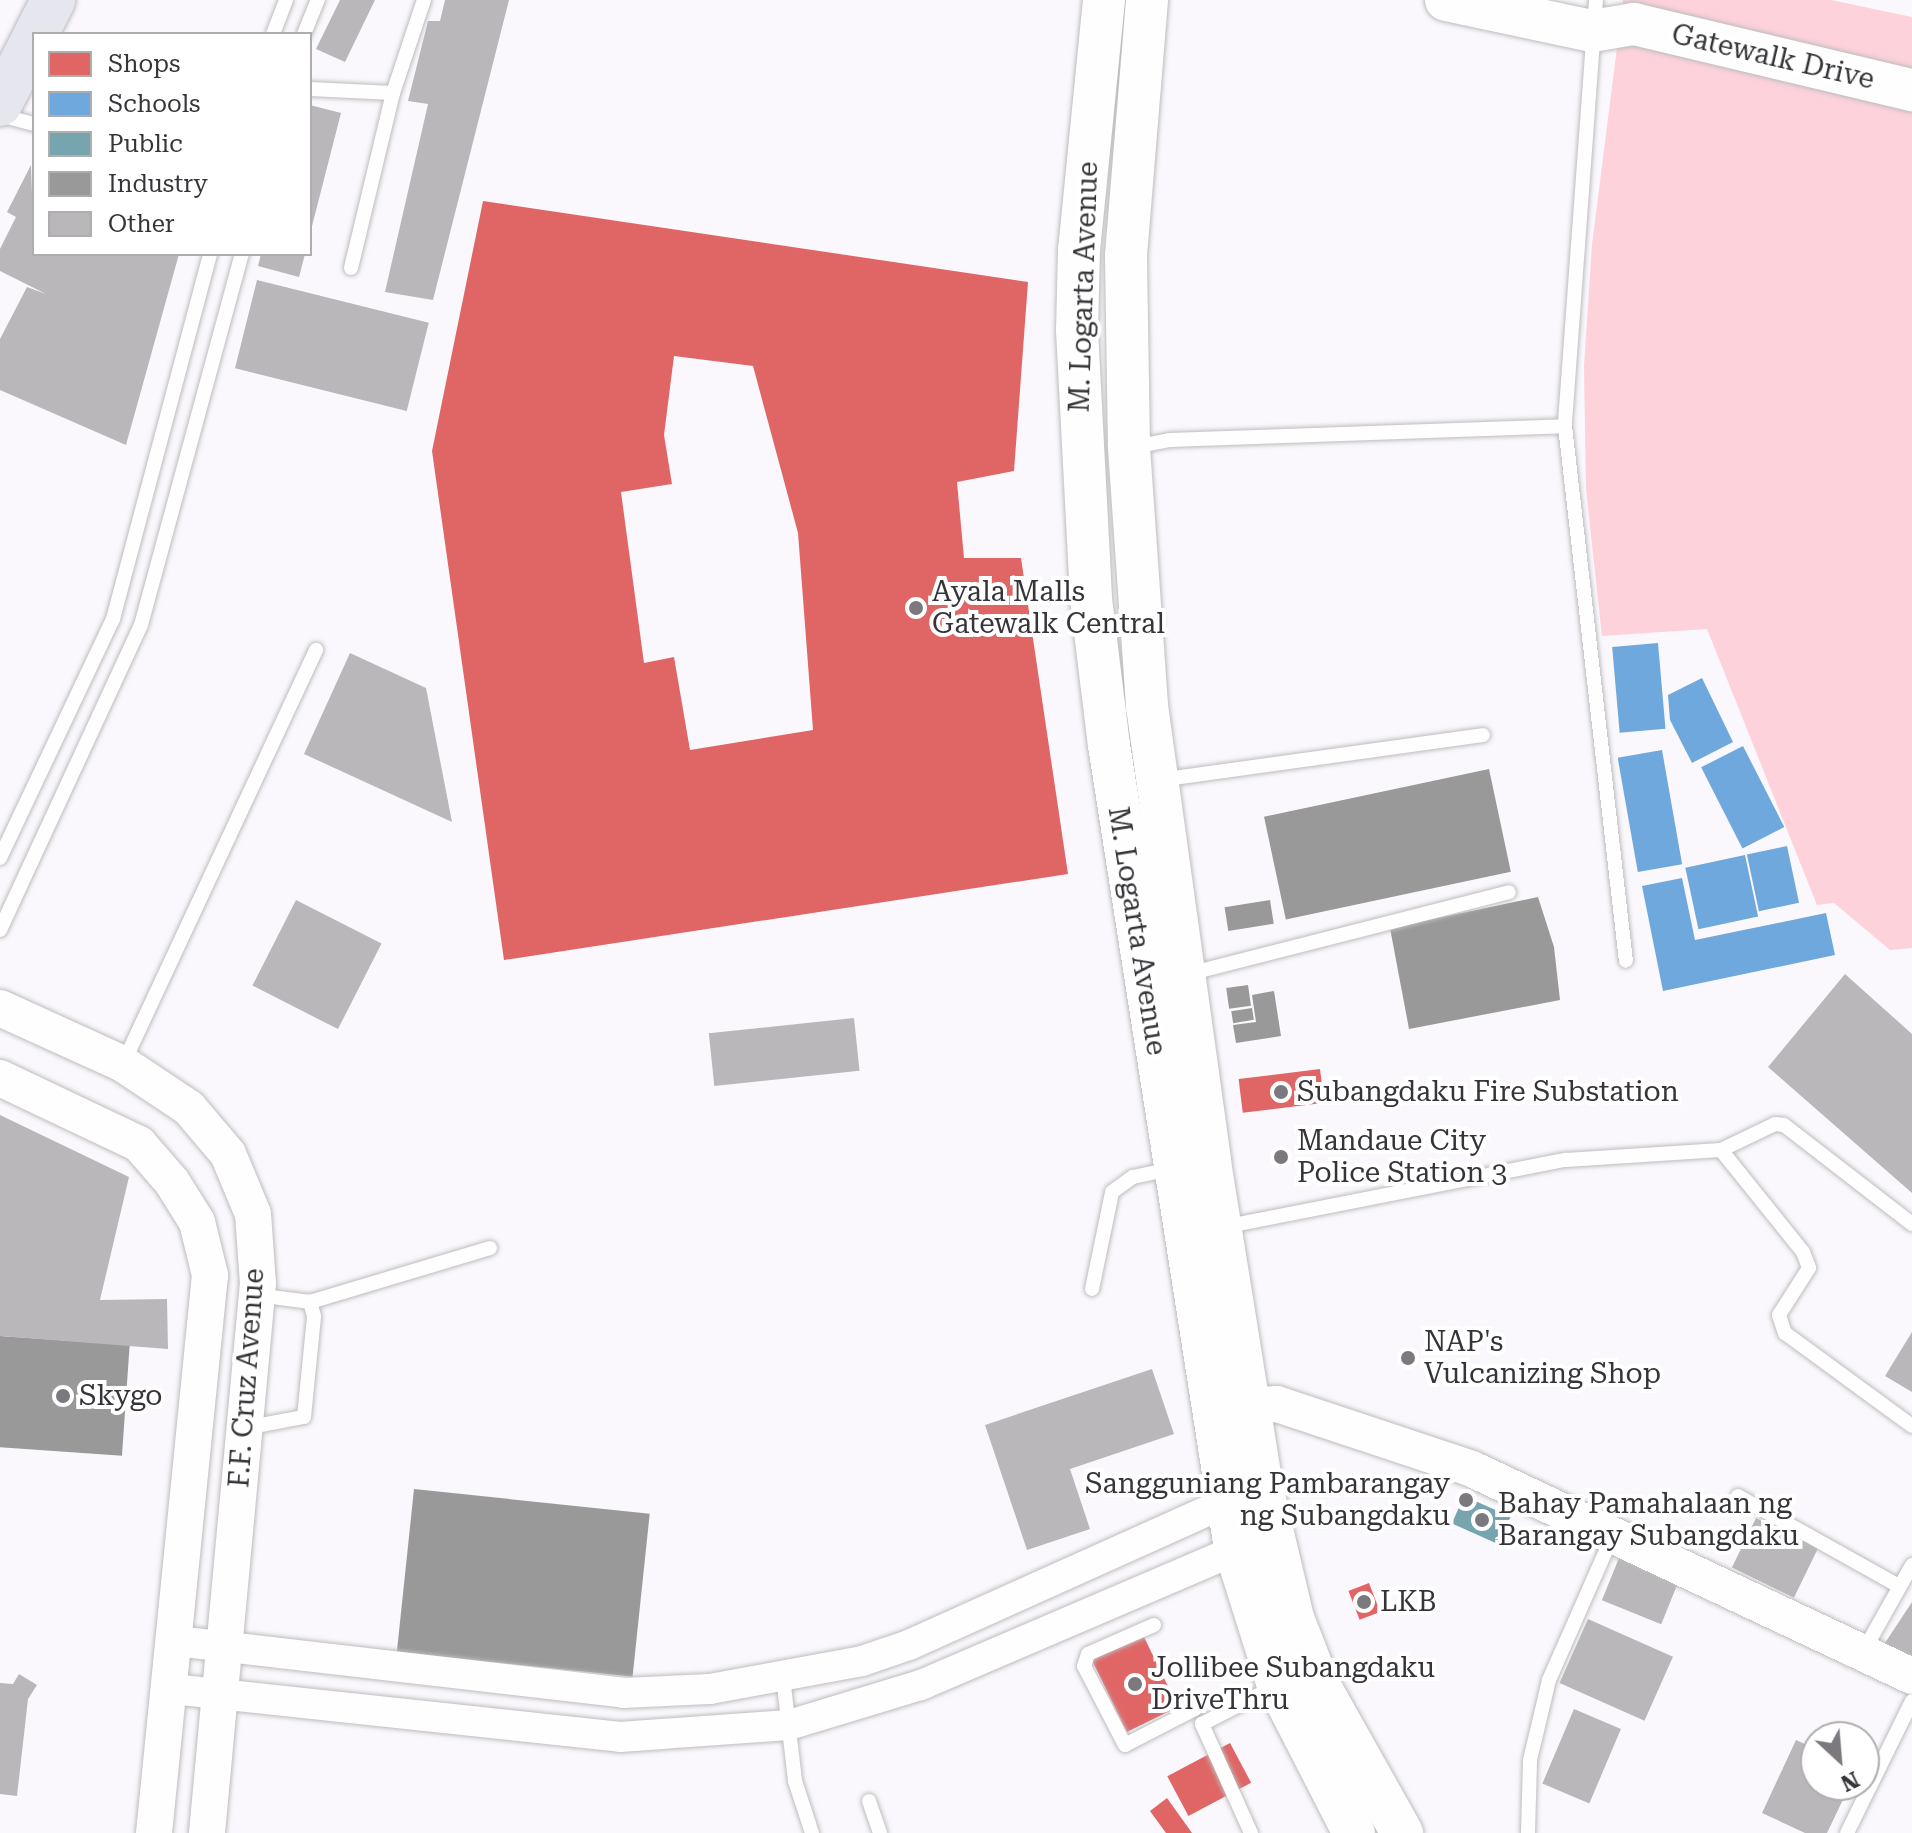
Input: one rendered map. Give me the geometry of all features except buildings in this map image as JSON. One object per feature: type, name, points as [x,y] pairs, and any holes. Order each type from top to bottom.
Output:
[{"type":"highway","points":[[0,104],[32,46]]},
{"type":"main road","name":"M. Logarta Avenue","points":[[1104,0],[1079,250],[1077,330],[1091,599],[1137,784],[1229,1406],[1278,1685],[1360,1824]]},
{"type":"main road","name":"M. Logarta Avenue","points":[[1137,784],[1137,600],[1124,333],[1147,0]]},
{"type":"main road","name":"Gatewalk Drive","points":[[1446,0],[1606,14],[1912,90]]},
{"type":"main road","points":[[1077,330],[1124,333]]},
{"type":"main road","name":"M. Logarta Avenue","points":[[1192,1166],[1221,1227],[1229,1406]]},
{"type":"main road","name":"M. Logarta Avenue","points":[[1253,1542],[1293,1618],[1319,1685],[1364,1772],[1360,1824]]},
{"type":"street","name":"F.F. Cruz Avenue","points":[[0,1008],[123,1064],[189,1108],[228,1154],[253,1214],[257,1295],[207,1833]]},
{"type":"street","name":"F.F. Cruz Avenue","points":[[0,1078],[139,1144],[172,1182],[197,1222],[210,1275],[172,1689],[154,1833]]},
{"type":"street","points":[[1229,1406],[1277,1404],[1472,1469],[1613,1534],[1861,1656],[1912,1676]]},
{"type":"street","points":[[176,1641],[623,1693],[710,1689],[862,1661],[909,1645],[1244,1495]]},
{"type":"street","points":[[172,1689],[219,1691],[620,1737],[789,1725],[921,1685],[1253,1542]]},
{"type":"lane","points":[[305,32],[318,0]]},
{"type":"lane","points":[[351,268],[393,93],[424,0]]},
{"type":"lane","points":[[273,32],[280,2]]},
{"type":"lane","points":[[1606,14],[1565,426],[1626,961]]},
{"type":"lane","points":[[312,89],[393,93]]},
{"type":"lane","points":[[0,115],[32,123]]},
{"type":"lane","points":[[0,858],[113,619],[209,256]]},
{"type":"lane","points":[[0,930],[141,625],[241,256]]},
{"type":"lane","points":[[1129,448],[1170,440],[1565,426]]},
{"type":"lane","points":[[113,619],[141,625]]},
{"type":"lane","points":[[123,1064],[316,650]]},
{"type":"lane","points":[[1137,784],[1483,735]]},
{"type":"lane","points":[[1165,978],[1509,892]]},
{"type":"lane","points":[[1221,1227],[1566,1160],[1721,1150],[1784,1125],[1912,1224]]},
{"type":"lane","points":[[1721,1150],[1803,1252],[1809,1268],[1779,1315],[1785,1333],[1912,1426]]},
{"type":"lane","points":[[1092,1289],[1112,1192],[1133,1177],[1192,1166]]},
{"type":"lane","points":[[257,1295],[310,1302],[490,1248]]},
{"type":"lane","points":[[244,1428],[304,1417],[314,1316],[310,1302]]},
{"type":"lane","points":[[1738,1496],[1899,1586]]},
{"type":"lane","points":[[1528,1833],[1530,1760],[1549,1680],[1613,1534]]},
{"type":"lane","points":[[1861,1656],[1912,1565]]},
{"type":"lane","points":[[1154,1625],[1088,1654],[1084,1666],[1125,1745],[1195,1709]]},
{"type":"lane","points":[[783,1677],[795,1781],[812,1833]]},
{"type":"lane","points":[[1251,1833],[1202,1724],[1278,1685]]},
{"type":"lane","points":[[1847,1833],[1912,1701]]},
{"type":"lane","points":[[869,1801],[880,1833]]},
{"type":"shaded area","points":[[1623,0],[1831,0],[1912,17],[1912,948],[1890,950],[1834,903],[1817,905],[1707,629],[1602,636],[1586,489],[1584,366],[1592,245]]},
{"type":"place","name":"Ayala Malls Gatewalk Central","points":[[916,608]]},
{"type":"place","name":"Subangdaku Fire Substation","points":[[1281,1092]]},
{"type":"place","name":"Mandaue City Police Station 3","points":[[1281,1157]]},
{"type":"place","name":"NAP's Vulcanizing Shop","points":[[1408,1358]]},
{"type":"place","name":"Skygo","points":[[63,1396]]},
{"type":"place","name":"Sangguniang Pambarangay ng Subangdaku","points":[[1466,1500]]},
{"type":"place","name":"Bahay Pamahalaan ng Barangay Subangdaku","points":[[1482,1520]]},
{"type":"place","name":"LKB","points":[[1364,1602]]},
{"type":"place","name":"Jollibee Subangdaku DriveThru","points":[[1135,1684]]}]
